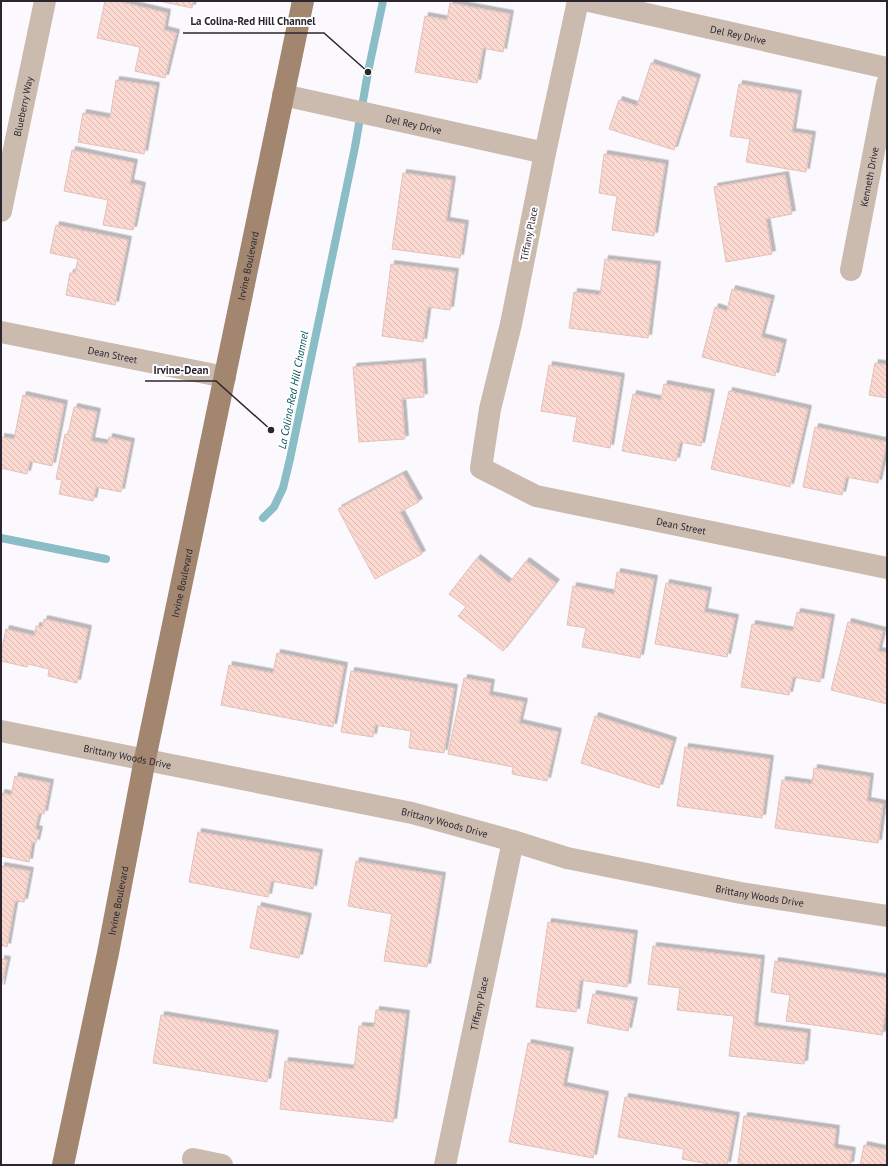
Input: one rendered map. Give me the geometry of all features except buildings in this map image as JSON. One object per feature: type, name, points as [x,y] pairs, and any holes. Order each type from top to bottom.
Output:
[{"type":"main road","name":"Irvine Boulevard","points":[[63,1165],[108,952],[145,759],[303,1]]},
{"type":"street","name":"Blueberry Way","points":[[1,211],[45,1]]},
{"type":"street","name":"Tiffany Place","points":[[482,468],[490,410],[511,324],[545,153],[578,1]]},
{"type":"street","name":"Del Rey Drive","points":[[589,1],[887,68]]},
{"type":"street","name":"Kenneth Drive","points":[[851,270],[887,84]]},
{"type":"street","name":"Del Rey Drive","points":[[283,95],[545,153]]},
{"type":"street","name":"Dean Street","points":[[1,332],[225,377]]},
{"type":"street","name":"Dean Street","points":[[482,468],[536,496],[887,568]]},
{"type":"street","name":"Brittany Woods Drive","points":[[1,731],[412,813],[513,841],[567,858],[740,893],[887,916]]},
{"type":"street","name":"Tiffany Place","points":[[445,1165],[513,841]]},
{"type":"street","points":[[193,1159],[222,1165]]},
{"type":"waterway","name":"La Colina-Red Hill Channel","points":[[263,518],[274,507],[283,488],[290,459],[355,147],[368,72],[383,1]]},
{"type":"waterway","name":"La Colina-Red Hill Channel","points":[[1,538],[106,559]]},
{"type":"place","name":"La Colina-Red Hill Channel","points":[[368,72]]},
{"type":"place","name":"Irvine-Dean","points":[[271,430]]}]
